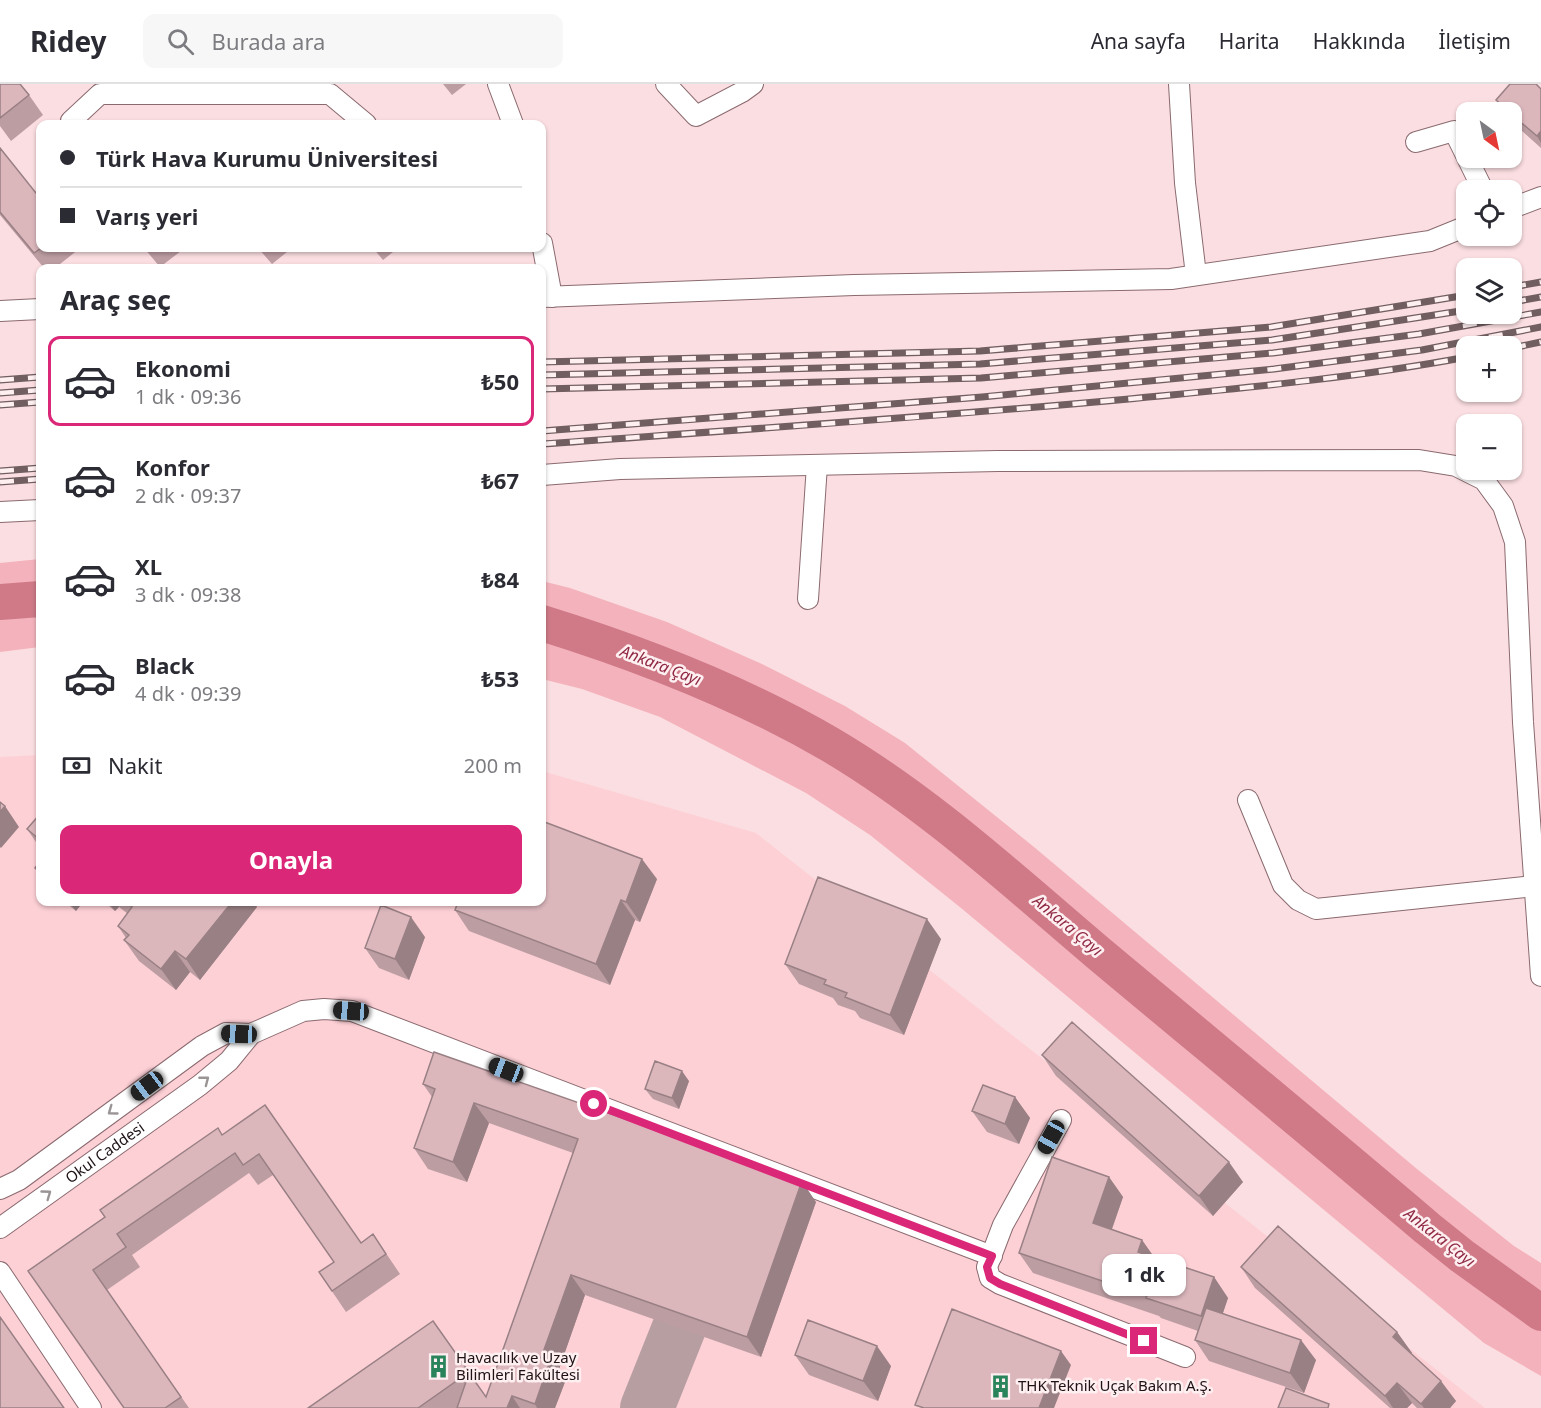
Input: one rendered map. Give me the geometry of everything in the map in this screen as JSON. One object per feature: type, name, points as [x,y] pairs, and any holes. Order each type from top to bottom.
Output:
[{"type":"street","points":[[498,84],[512,120]]},
{"type":"street","points":[[666,84],[696,116],[753,84]]},
{"type":"street","points":[[1174,86],[1196,275]]},
{"type":"street","points":[[72,120],[100,94],[330,94],[361,120]]},
{"type":"street","points":[[1416,142],[1454,131],[1478,180]]},
{"type":"street","points":[[1522,204],[1541,197]]},
{"type":"street","points":[[547,297],[854,285],[1172,279],[1430,242],[1456,231]]},
{"type":"street","points":[[0,311],[36,309]]},
{"type":"street","points":[[546,475],[620,469],[998,460],[1419,460],[1456,466],[1484,480],[1503,506],[1515,542],[1523,722],[1541,976]]},
{"type":"street","points":[[808,599],[817,465]]},
{"type":"street","points":[[0,512],[36,510]]},
{"type":"street","points":[[1248,800],[1282,885],[1298,900],[1316,909],[1534,886]]},
{"type":"street","points":[[251,1034],[303,1011],[324,1009],[351,1011],[992,1256]]},
{"type":"street","name":"Okul Caddesi","points":[[0,1189],[19,1180],[202,1046],[226,1033],[251,1034]]},
{"type":"street","name":"Okul Caddesi","points":[[0,1228],[200,1084],[229,1061],[251,1034]]},
{"type":"street","points":[[1061,1120],[1003,1225],[987,1267],[990,1278],[1000,1284],[1185,1357]]},
{"type":"street","points":[[0,1272],[91,1408]]},
{"type":"shaded area","points":[[36,559],[36,648],[0,652],[0,563]]},
{"type":"shaded area","points":[[546,582],[570,588],[667,622],[762,664],[845,706],[905,743],[1034,847],[1417,1169],[1514,1246],[1541,1263],[1541,1376],[1484,1343],[870,835],[806,793],[660,717],[582,689],[546,680]]},
{"type":"shaded area","points":[[36,755],[36,906],[546,906],[546,772],[756,833],[1485,1408],[0,1408],[0,757]]},
{"type":"building","points":[[0,84],[20,84],[29,95],[0,118]]},
{"type":"building","points":[[1510,84],[1536,84],[1541,89],[1541,131],[1537,136],[1522,123],[1522,102],[1498,102],[1496,100]]},
{"type":"building","points":[[0,148],[36,193],[36,252],[34,253],[0,212]]},
{"type":"building","points":[[0,802],[5,806],[0,812]]},
{"type":"building","points":[[36,819],[36,837],[27,829]]},
{"type":"building","points":[[546,823],[642,859],[626,902],[621,900],[596,964],[455,910],[456,906],[546,906]]},
{"type":"building","points":[[818,877],[927,919],[890,1015],[845,997],[847,993],[824,984],[826,980],[785,964]]},
{"type":"building","points":[[229,906],[186,959],[175,951],[161,969],[124,940],[129,935],[118,926],[132,907]]},
{"type":"building","points":[[381,906],[411,917],[395,959],[365,948]]},
{"type":"building","points":[[1072,1022],[1229,1162],[1199,1196],[1042,1055]]},
{"type":"building","points":[[434,1052],[802,1181],[747,1337],[571,1275],[541,1358],[550,1361],[535,1404],[512,1396],[507,1408],[457,1408],[469,1373],[486,1397],[578,1139],[474,1103],[453,1162],[414,1148],[435,1089],[423,1084]]},
{"type":"building","points":[[655,1061],[682,1071],[672,1098],[645,1089]]},
{"type":"building","points":[[983,1085],[1015,1097],[1005,1124],[972,1111]]},
{"type":"building","points":[[265,1105],[361,1243],[373,1234],[386,1254],[332,1291],[319,1272],[334,1262],[259,1154],[243,1165],[235,1153],[117,1234],[126,1247],[93,1270],[181,1397],[165,1408],[124,1408],[28,1271],[105,1217],[100,1210],[218,1128],[222,1135]]},
{"type":"building","points":[[1052,1157],[1109,1177],[1093,1223],[1142,1240],[1138,1252],[1214,1277],[1201,1316],[1019,1253]]},
{"type":"building","points":[[1278,1226],[1397,1332],[1393,1337],[1441,1381],[1421,1404],[1397,1383],[1385,1396],[1241,1267]]},
{"type":"building","points":[[1206,1308],[1301,1340],[1290,1373],[1195,1340]]},
{"type":"building","name":"THK Teknik Uçak Bakım A.Ş.","points":[[952,1309],[1061,1351],[1039,1408],[924,1408],[915,1405]]},
{"type":"building","points":[[0,1317],[64,1408],[0,1408]]},
{"type":"building","points":[[808,1320],[877,1346],[863,1381],[795,1355]]},
{"type":"building","points":[[433,1321],[469,1372],[418,1408],[308,1408]]},
{"type":"building","points":[[1286,1388],[1329,1404],[1328,1408],[1278,1408]]},
{"type":"waterway","name":"Ankara Çayı","points":[[0,602],[36,599]]},
{"type":"waterway","name":"Ankara Çayı","points":[[546,624],[653,661],[726,691],[831,745],[902,792],[1001,870],[1427,1228],[1541,1313]]},
{"type":"taxiway","points":[[647,1408],[679,1328]]},
{"type":"railway","points":[[1522,285],[1541,282]]},
{"type":"railway","points":[[546,362],[980,351],[1271,327],[1456,297]]},
{"type":"railway","points":[[1522,300],[1541,297]]},
{"type":"railway","points":[[546,375],[980,364],[1272,340],[1456,312]]},
{"type":"railway","points":[[546,389],[981,378],[1273,353],[1419,334],[1541,312]]},
{"type":"railway","points":[[546,431],[982,397],[1274,369],[1422,350],[1541,327]]},
{"type":"railway","points":[[1522,346],[1541,342]]},
{"type":"railway","points":[[546,444],[1129,399],[1341,377],[1456,359]]},
{"type":"railway","points":[[0,380],[36,377]]},
{"type":"railway","points":[[0,393],[36,390]]},
{"type":"railway","points":[[0,405],[36,402]]},
{"type":"railway","points":[[0,471],[36,468]]},
{"type":"railway","points":[[0,482],[36,479]]},
{"type":"place","name":"Havacılık ve Uzay Bilimleri Fakültesi","points":[[438,1367]]},
{"type":"place","name":"THK Teknik Uçak Bakım A.Ş.","points":[[1000,1386]]},
{"type":"route","points":[[594,1104],[992,1256],[987,1267],[990,1278],[1000,1284],[1144,1341]]}]
